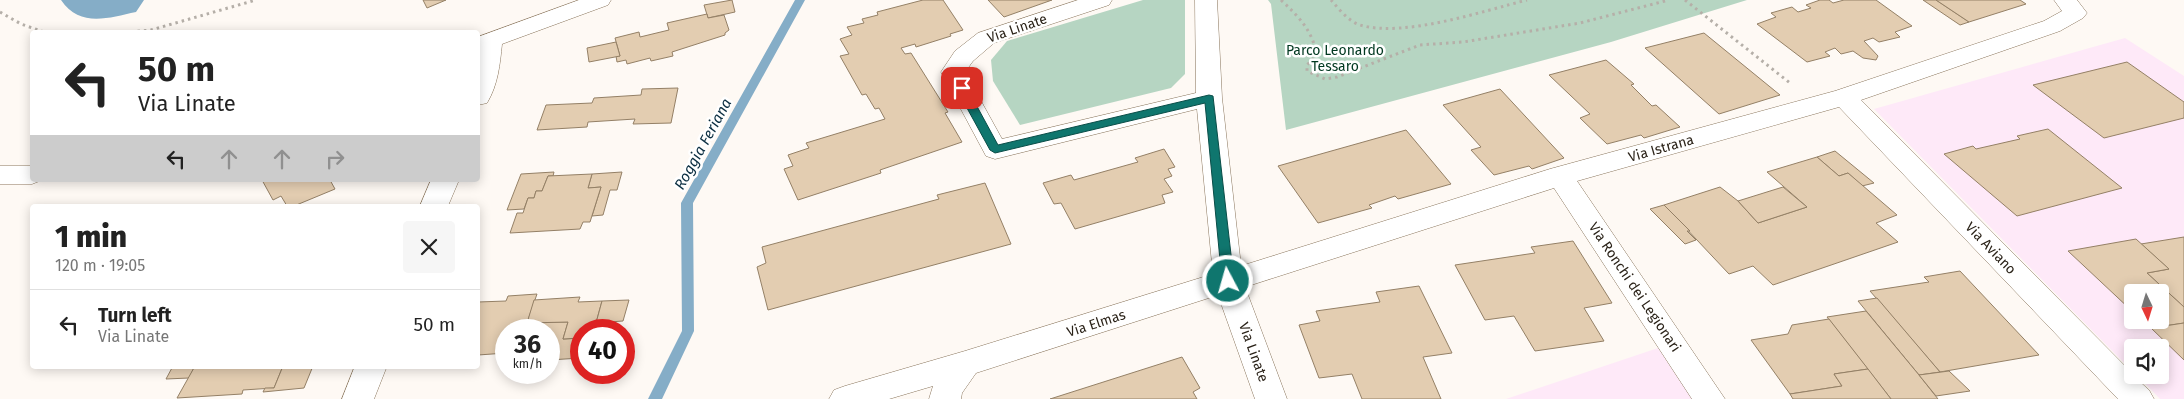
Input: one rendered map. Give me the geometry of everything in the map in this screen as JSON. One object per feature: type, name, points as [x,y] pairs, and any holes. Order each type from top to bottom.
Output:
[{"type":"street","points":[[480,91],[487,72],[484,42],[600,0]]},
{"type":"street","name":"Via Linate","points":[[1101,0],[986,38],[964,56],[953,72],[995,150],[1209,98]]},
{"type":"street","name":"Via Linate","points":[[1206,0],[1209,98],[1228,281],[1271,399]]},
{"type":"street","name":"Via Istrana","points":[[1228,281],[1560,176],[1844,97],[2052,26],[2075,13],[2065,0]]},
{"type":"street","name":"Via Aviano","points":[[1844,97],[2138,399]]},
{"type":"street","points":[[0,175],[30,175]]},
{"type":"street","name":"Via Ronchi dei Legionari","points":[[1560,176],[1709,399]]},
{"type":"street","points":[[435,204],[443,182]]},
{"type":"street","name":"Via Elmas","points":[[845,399],[965,364],[1228,281]]},
{"type":"street","points":[[945,399],[947,390],[965,364]]},
{"type":"street","points":[[358,399],[370,369]]},
{"type":"path","points":[[151,30],[256,0]]},
{"type":"path","points":[[1281,0],[1309,27],[1314,37],[1317,55],[1307,65],[1308,71],[1325,79],[1337,78],[1420,44],[1462,42],[1580,23],[1669,0]]},
{"type":"path","points":[[1332,0],[1348,18],[1360,25],[1380,28],[1400,27],[1469,15],[1527,0]]},
{"type":"path","points":[[1685,0],[1816,104]]},
{"type":"path","points":[[0,12],[22,24],[38,30]]},
{"type":"shaded area","points":[[2125,38],[2184,76],[2184,399],[2160,399],[2146,384],[2169,384],[2169,339],[2124,339],[2124,363],[1874,109]]},
{"type":"shaded area","points":[[1658,348],[1692,399],[1506,399]]},
{"type":"green space","points":[[1143,0],[1185,0],[1185,74],[1171,88],[1020,125],[993,81],[991,60],[1007,41]]},
{"type":"green space","name":"Parco Leonardo Tessaro","points":[[1268,0],[1747,0],[1611,42],[1286,130],[1271,4]]},
{"type":"building","points":[[423,0],[446,0],[427,8]]},
{"type":"building","points":[[732,0],[735,12],[708,18],[704,5]]},
{"type":"building","points":[[923,0],[943,0],[963,30],[950,34],[951,36],[916,47],[915,44],[901,48],[905,54],[911,53],[948,112],[945,113],[962,142],[880,170],[881,173],[798,200],[784,169],[793,166],[788,155],[809,148],[806,143],[885,119],[879,108],[875,109],[866,94],[862,95],[840,56],[849,54],[840,39],[852,35],[847,27],[864,23],[862,19],[878,15],[877,12]]},
{"type":"building","points":[[988,0],[1052,0],[1004,17]]},
{"type":"building","points":[[1820,0],[1829,0],[1833,3],[1844,0],[1876,0],[1912,26],[1895,32],[1900,37],[1879,42],[1873,38],[1864,41],[1878,56],[1876,60],[1863,58],[1853,51],[1841,54],[1835,48],[1825,52],[1830,56],[1807,62],[1757,24],[1776,17],[1771,13],[1792,7],[1798,12],[1811,8],[1806,5]]},
{"type":"building","points":[[1923,0],[1936,0],[1969,22],[1960,25]]},
{"type":"building","points":[[1936,0],[2020,0],[2026,4],[1969,22]]},
{"type":"building","points":[[707,14],[708,18],[724,15],[729,30],[725,35],[672,52],[673,56],[651,61],[650,58],[627,64],[626,60],[617,62],[616,56],[620,56],[615,38],[639,32],[640,37],[669,30],[667,23]]},
{"type":"building","points":[[1704,33],[1780,95],[1719,114],[1645,48]]},
{"type":"building","points":[[616,42],[620,56],[589,62],[587,48]]},
{"type":"building","points":[[1606,60],[1634,84],[1631,85],[1652,106],[1656,105],[1680,127],[1644,138],[1641,135],[1607,144],[1580,118],[1590,114],[1549,75]]},
{"type":"building","points":[[2127,62],[2184,102],[2184,118],[2104,138],[2033,85]]},
{"type":"building","points":[[678,88],[671,123],[633,124],[635,119],[588,122],[587,127],[537,130],[546,105],[592,103],[594,98],[641,95],[642,89]]},
{"type":"building","points":[[1500,89],[1564,158],[1532,169],[1529,166],[1494,175],[1471,150],[1481,147],[1443,105]]},
{"type":"building","points":[[2048,129],[2122,188],[2017,216],[1944,154],[1973,146],[1976,149],[2020,139],[2017,136]]},
{"type":"building","points":[[1406,130],[1451,184],[1398,199],[1395,196],[1369,205],[1372,208],[1318,223],[1278,166]]},
{"type":"building","points":[[1164,149],[1175,167],[1168,169],[1172,176],[1164,179],[1173,192],[1162,195],[1165,203],[1075,229],[1061,203],[1054,204],[1043,183],[1071,175],[1074,180],[1138,162],[1135,158]]},
{"type":"building","points":[[1835,151],[1874,183],[1862,186],[1848,173],[1839,176],[1817,157]]},
{"type":"building","points":[[1817,157],[1839,176],[1848,173],[1897,215],[1876,223],[1898,242],[1773,285],[1753,266],[1729,274],[1664,205],[1720,187],[1738,201],[1758,223],[1807,207],[1767,172]]},
{"type":"building","points":[[554,172],[553,176],[548,176],[542,191],[536,191],[534,198],[528,198],[524,209],[507,210],[521,174]]},
{"type":"building","points":[[622,172],[617,190],[610,190],[603,215],[592,216],[601,187],[588,188],[592,174]]},
{"type":"building","points":[[592,174],[588,188],[601,187],[590,222],[583,222],[580,229],[510,233],[517,213],[523,213],[528,198],[534,198],[536,191],[542,191],[548,176]]},
{"type":"building","points":[[263,182],[331,182],[335,189],[299,204],[286,204],[281,196],[273,200]]},
{"type":"building","points":[[985,183],[1011,244],[768,310],[757,267],[766,263],[762,247],[939,199],[937,195]]},
{"type":"building","points":[[1783,187],[1807,207],[1758,223],[1738,201]]},
{"type":"building","points":[[1664,205],[1690,231],[1687,231],[1696,240],[1685,244],[1650,209]]},
{"type":"building","points":[[2184,237],[2184,307],[2169,293],[2169,284],[2159,284],[2147,273],[2169,269],[2141,244]]},
{"type":"building","points":[[2136,239],[2169,269],[2147,273],[2159,284],[2124,284],[2124,304],[2068,251]]},
{"type":"building","points":[[1573,241],[1612,303],[1584,308],[1604,341],[1535,351],[1514,316],[1485,320],[1455,265],[1535,253],[1531,247]]},
{"type":"building","points":[[1960,271],[2039,355],[1940,372],[1870,291],[1929,282],[1924,277]]},
{"type":"building","points":[[1419,286],[1452,353],[1423,357],[1441,399],[1362,399],[1352,374],[1319,378],[1299,325],[1320,321],[1316,311],[1380,302],[1376,292]]},
{"type":"building","points":[[2169,293],[2184,307],[2184,323],[2169,325]]},
{"type":"building","points":[[537,294],[528,319],[495,319],[495,354],[480,355],[480,302],[506,301],[508,296]]},
{"type":"building","points":[[580,297],[578,302],[602,301],[597,319],[570,319],[570,339],[563,339],[568,322],[560,322],[560,319],[528,319],[534,300]]},
{"type":"building","points":[[1877,298],[1940,372],[1919,375],[1858,301]]},
{"type":"building","points":[[629,300],[624,319],[597,319],[602,301]]},
{"type":"building","points":[[1866,311],[1938,399],[1891,399],[1827,317]]},
{"type":"building","points":[[1829,319],[1868,369],[1834,374],[1842,386],[1790,394],[1751,340],[1788,334],[1792,325]]},
{"type":"building","points":[[560,322],[568,322],[563,339],[570,339],[570,359],[560,359]]},
{"type":"building","points":[[2184,323],[2184,360],[2169,345],[2169,339],[2162,339],[2152,329],[2169,329],[2169,325]]},
{"type":"building","points":[[1182,357],[1200,388],[1193,392],[1197,399],[1050,399]]},
{"type":"building","points":[[171,369],[194,369],[189,378],[166,379]]},
{"type":"building","points":[[193,369],[282,369],[274,388],[243,390],[242,394],[177,398]]},
{"type":"building","points":[[282,369],[312,369],[304,388],[263,392],[265,388],[274,388]]},
{"type":"building","points":[[1868,369],[1891,399],[1793,399],[1790,394],[1842,386],[1834,374]]},
{"type":"building","points":[[1949,371],[1970,391],[1936,396],[1919,375]]},
{"type":"waterway","points":[[88,0],[100,4],[117,0]]},
{"type":"waterway","name":"Roggia Feriana","points":[[655,399],[688,331],[687,203],[800,0]]},
{"type":"route","points":[[962,88],[995,150],[1209,98],[1228,281]]}]
